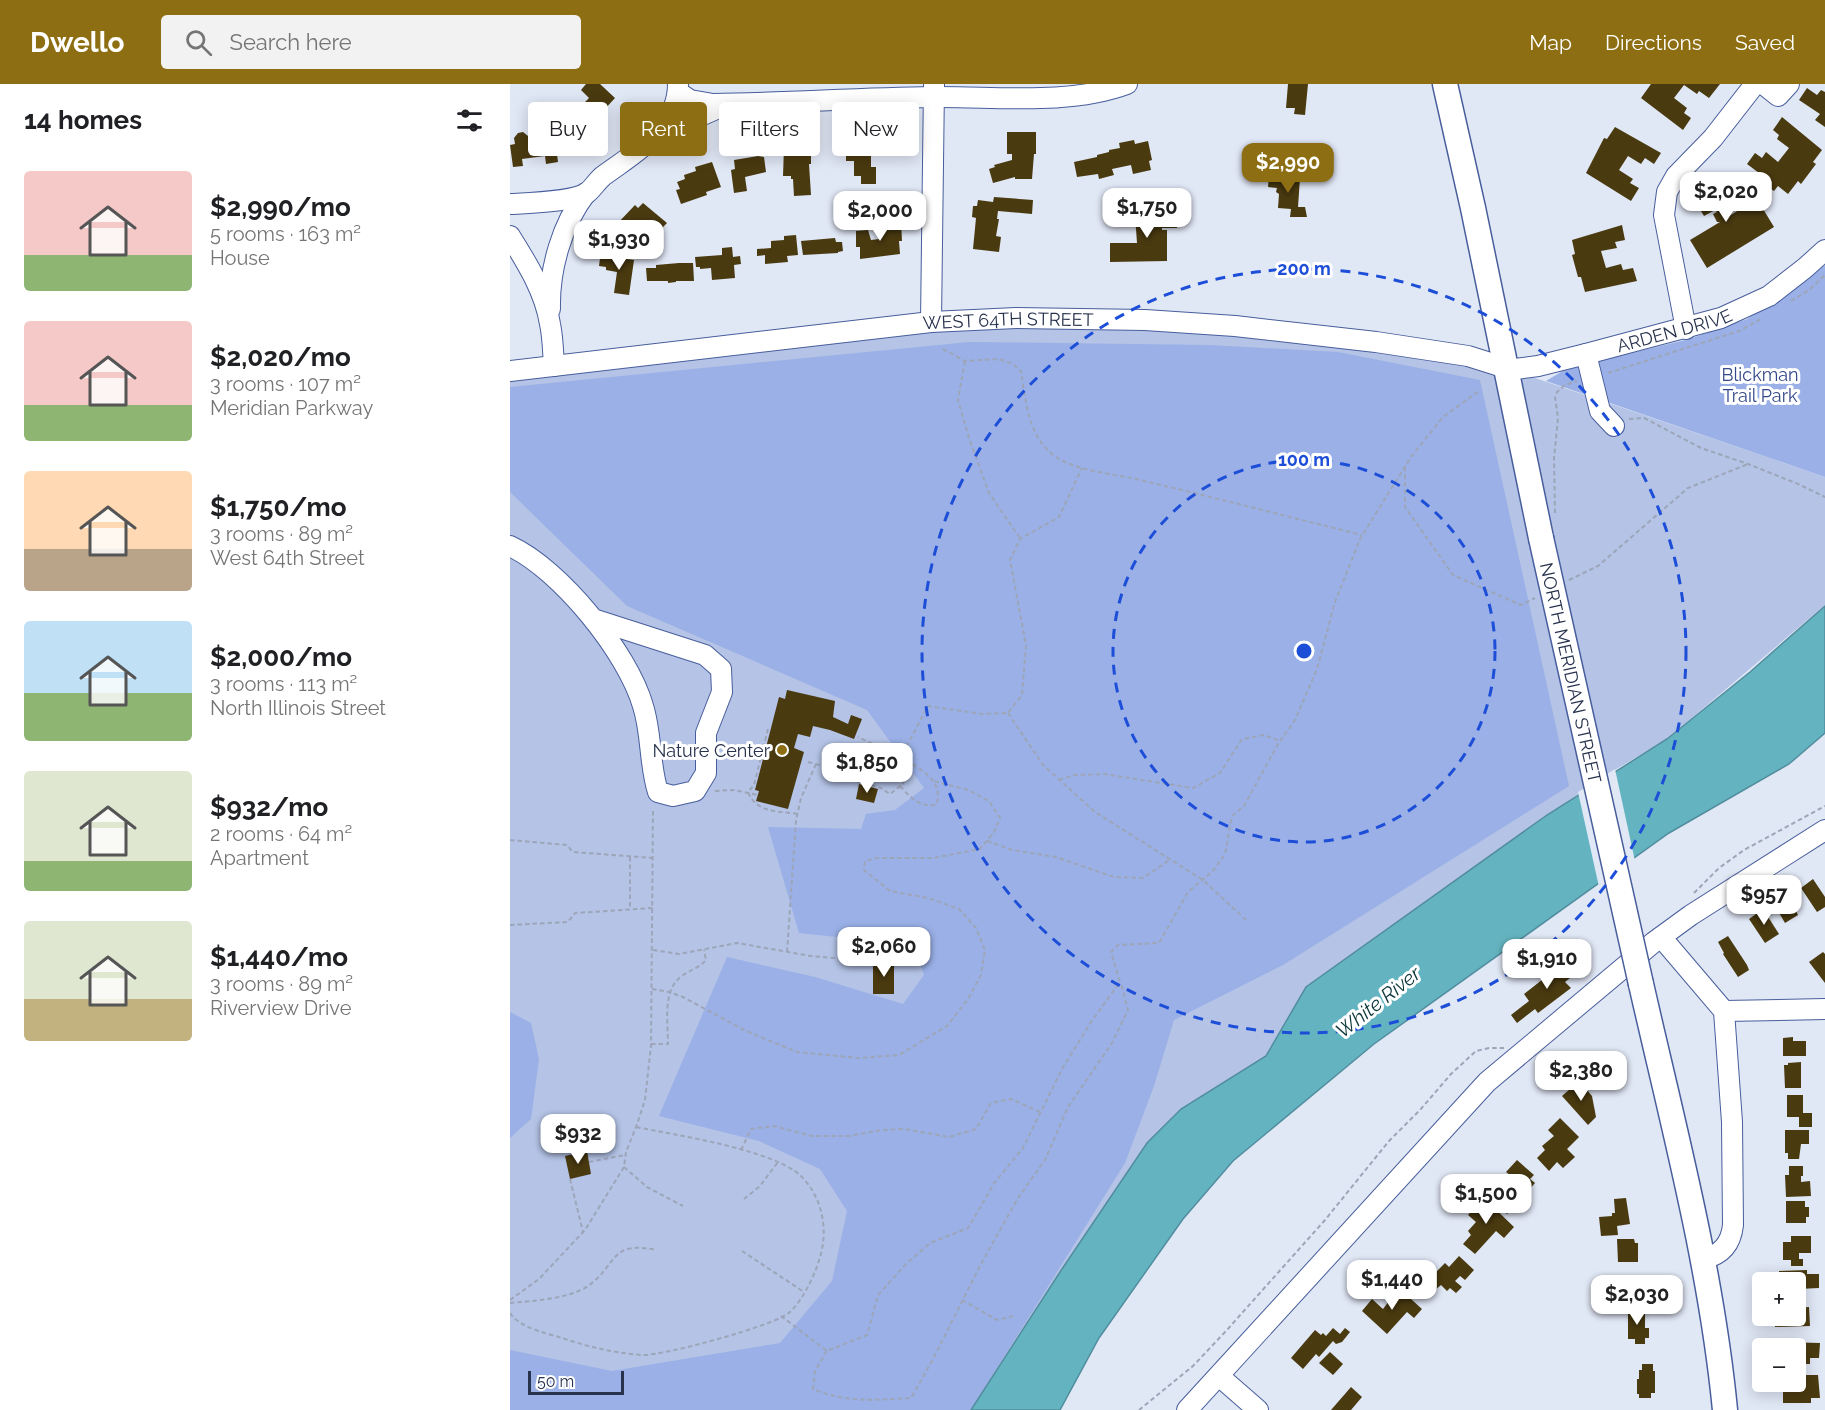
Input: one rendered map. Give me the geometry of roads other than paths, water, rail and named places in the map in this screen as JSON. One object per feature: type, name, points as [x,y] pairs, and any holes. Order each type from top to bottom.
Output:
[{"type":"main road","name":"NORTH MERIDIAN STREET","points":[[1445,84],[1541,538],[1703,1259],[1725,1410]]},
{"type":"street","points":[[766,102],[934,90],[1071,96],[1108,91],[1127,84]]},
{"type":"street","points":[[1686,328],[1664,215],[1666,192],[1676,176],[1713,138],[1755,84]]},
{"type":"street","points":[[1763,84],[1778,96],[1789,84]]},
{"type":"street","points":[[678,88],[690,100],[719,103]]},
{"type":"street","points":[[931,322],[934,90]]},
{"type":"street","points":[[554,366],[550,302],[558,253],[571,217],[586,193],[600,179],[632,156]]},
{"type":"street","points":[[510,204],[555,200],[586,193]]},
{"type":"street","points":[[510,236],[538,285],[550,324]]},
{"type":"street","name":"ARDEN DRIVE","points":[[1506,368],[1538,366],[1721,318],[1752,305],[1782,286],[1825,250]]},
{"type":"street","name":"WEST 64TH STREET","points":[[510,371],[931,322],[1016,318],[1145,320],[1235,326],[1376,342],[1468,356],[1506,368]]},
{"type":"street","points":[[1586,354],[1600,411],[1614,426]]},
{"type":"street","points":[[510,546],[522,552],[558,579],[604,634],[637,687],[649,729],[653,775],[658,792],[673,796],[695,791],[706,773],[706,733],[722,692],[721,669],[705,655],[593,619]]},
{"type":"street","points":[[1187,1410],[1487,1082],[1632,959],[1712,902],[1825,830]]},
{"type":"street","points":[[1661,938],[1724,1011],[1732,1122],[1733,1225],[1730,1238],[1723,1250],[1703,1259]]},
{"type":"street","points":[[1724,1011],[1825,1009]]},
{"type":"street","points":[[1219,1376],[1258,1410]]},
{"type":"water","name":"White River","points":[[1825,606],[1825,733],[1789,764],[1669,833],[1374,1044],[1233,1161],[1183,1219],[1099,1338],[1060,1410],[971,1410],[1147,1143],[1181,1109],[1266,1056],[1306,987],[1547,815],[1667,739],[1750,672]]},
{"type":"place","name":"Nature Center","points":[[782,750]]},
{"type":"park label","name":"Blickman Trail Park","points":[[1760,384]]}]
